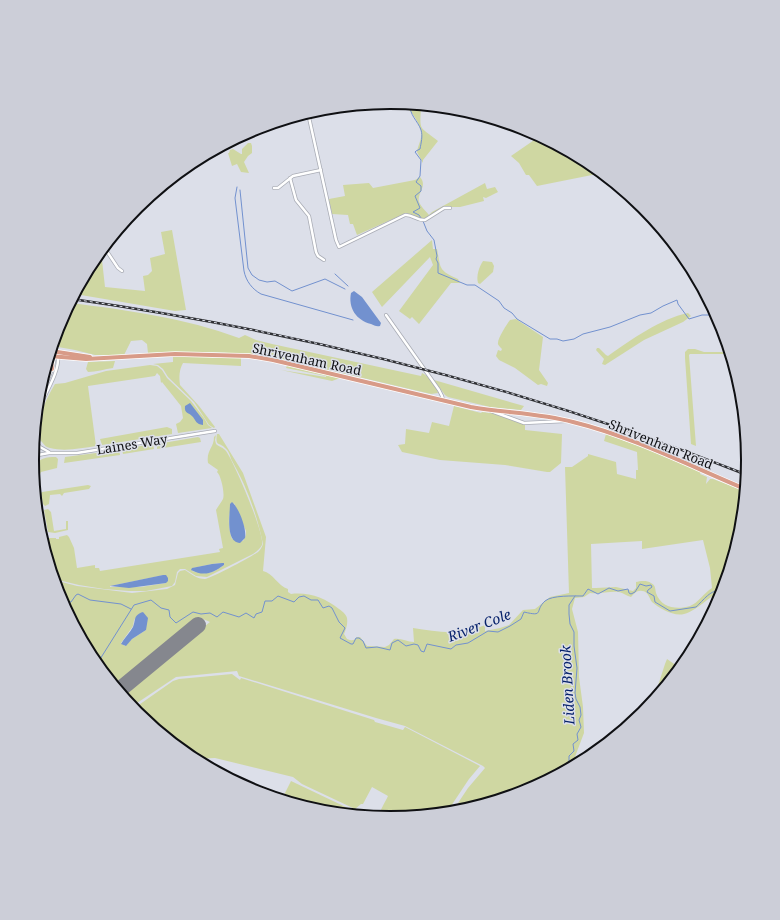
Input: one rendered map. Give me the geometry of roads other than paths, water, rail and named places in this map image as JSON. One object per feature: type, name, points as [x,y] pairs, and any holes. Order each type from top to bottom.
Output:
[{"type":"highway","name":"Shrivenham Road","points":[[56,354],[83,358],[162,354],[261,358],[490,411],[539,415],[593,427],[626,439],[740,487]]},
{"type":"street","points":[[309,119],[336,240],[339,247],[405,215],[411,215],[423,220],[444,208],[450,208]]},
{"type":"street","points":[[274,188],[278,188],[290,178],[320,170]]},
{"type":"street","points":[[290,178],[296,200],[309,216],[316,252],[318,256],[324,260]]},
{"type":"street","points":[[107,252],[118,268],[122,271]]},
{"type":"street","points":[[386,315],[439,390],[443,400]]},
{"type":"street","points":[[46,392],[55,373],[55,356]]},
{"type":"street","points":[[50,374],[54,361]]},
{"type":"street","name":"Shrivenham Road","points":[[490,411],[526,424],[568,421]]},
{"type":"street","name":"Laines Way","points":[[39,455],[49,452],[83,452],[215,431]]},
{"type":"street","points":[[39,452],[40,447]]},
{"type":"street","name":"Laines Way","points":[[40,447],[49,452]]},
{"type":"water","points":[[354,291],[362,297],[381,323],[380,326],[376,326],[361,320],[354,313],[350,298],[351,293]]},
{"type":"water","points":[[190,403],[203,420],[203,425],[198,423],[185,410],[185,406]]},
{"type":"water","points":[[232,502],[240,514],[245,529],[245,538],[240,543],[232,538],[230,533],[230,504]]},
{"type":"water","points":[[224,563],[224,565],[216,570],[204,574],[191,570],[192,568]]},
{"type":"water","points":[[166,575],[168,578],[166,583],[129,588],[110,586]]},
{"type":"water","points":[[143,612],[148,618],[146,630],[132,639],[126,646],[121,644],[133,627],[136,616]]},
{"type":"waterway","points":[[411,110],[412,115],[420,127],[422,135],[420,149],[415,152],[421,160],[420,176],[416,182],[421,186],[421,191],[415,196],[420,208],[413,212],[421,218]]},
{"type":"waterway","points":[[237,187],[235,198],[244,271],[246,278],[252,287],[261,294],[353,320]]},
{"type":"waterway","points":[[240,190],[248,268],[252,275],[259,280],[267,282],[275,281],[292,291],[325,279],[345,289]]},
{"type":"waterway","points":[[423,221],[427,231],[434,240],[437,256],[436,259],[438,263],[438,273],[467,285],[475,285],[499,301],[504,308],[512,313],[517,319],[550,339],[563,341],[574,339],[583,334],[610,327],[640,315],[651,313],[677,300],[678,304],[689,319],[702,315],[709,315]]},
{"type":"waterway","points":[[335,274],[348,286]]},
{"type":"waterway","name":"River Cole","points":[[101,658],[134,605],[151,600],[161,608],[169,610],[170,617],[176,623],[193,612],[201,614],[210,613],[217,617],[223,612],[239,617],[246,613],[254,618],[256,614],[262,612],[265,601],[272,601],[278,596],[294,602],[299,597],[304,596],[311,600],[318,600],[323,608],[329,606],[332,608],[339,622],[345,628],[340,638],[351,644],[353,644],[356,638],[359,638],[363,641],[366,648],[377,647],[390,650],[392,643],[398,640],[406,646],[414,644],[418,645],[421,651],[424,652],[427,644],[451,649],[456,645],[468,643],[488,631],[498,632],[521,619],[524,612],[537,613],[548,599],[563,596],[583,596],[588,589],[598,594],[609,588],[618,591],[628,589],[629,593],[631,594],[635,592],[640,584],[646,586],[651,585],[652,587],[647,592],[654,596],[655,602],[670,611],[696,607],[715,591]]},
{"type":"waterway","name":"River Cole","points":[[69,602],[78,594],[90,600],[121,604],[131,609]]},
{"type":"waterway","name":"Liden Brook","points":[[568,762],[569,756],[574,751],[573,744],[578,740],[577,734],[581,727],[579,720],[581,715],[580,707],[575,693],[577,668],[574,632],[570,624],[569,614],[569,605],[575,596]]},
{"type":"railway","points":[[78,300],[158,312],[244,328],[329,346],[414,367],[499,390],[582,415],[740,473]]}]
